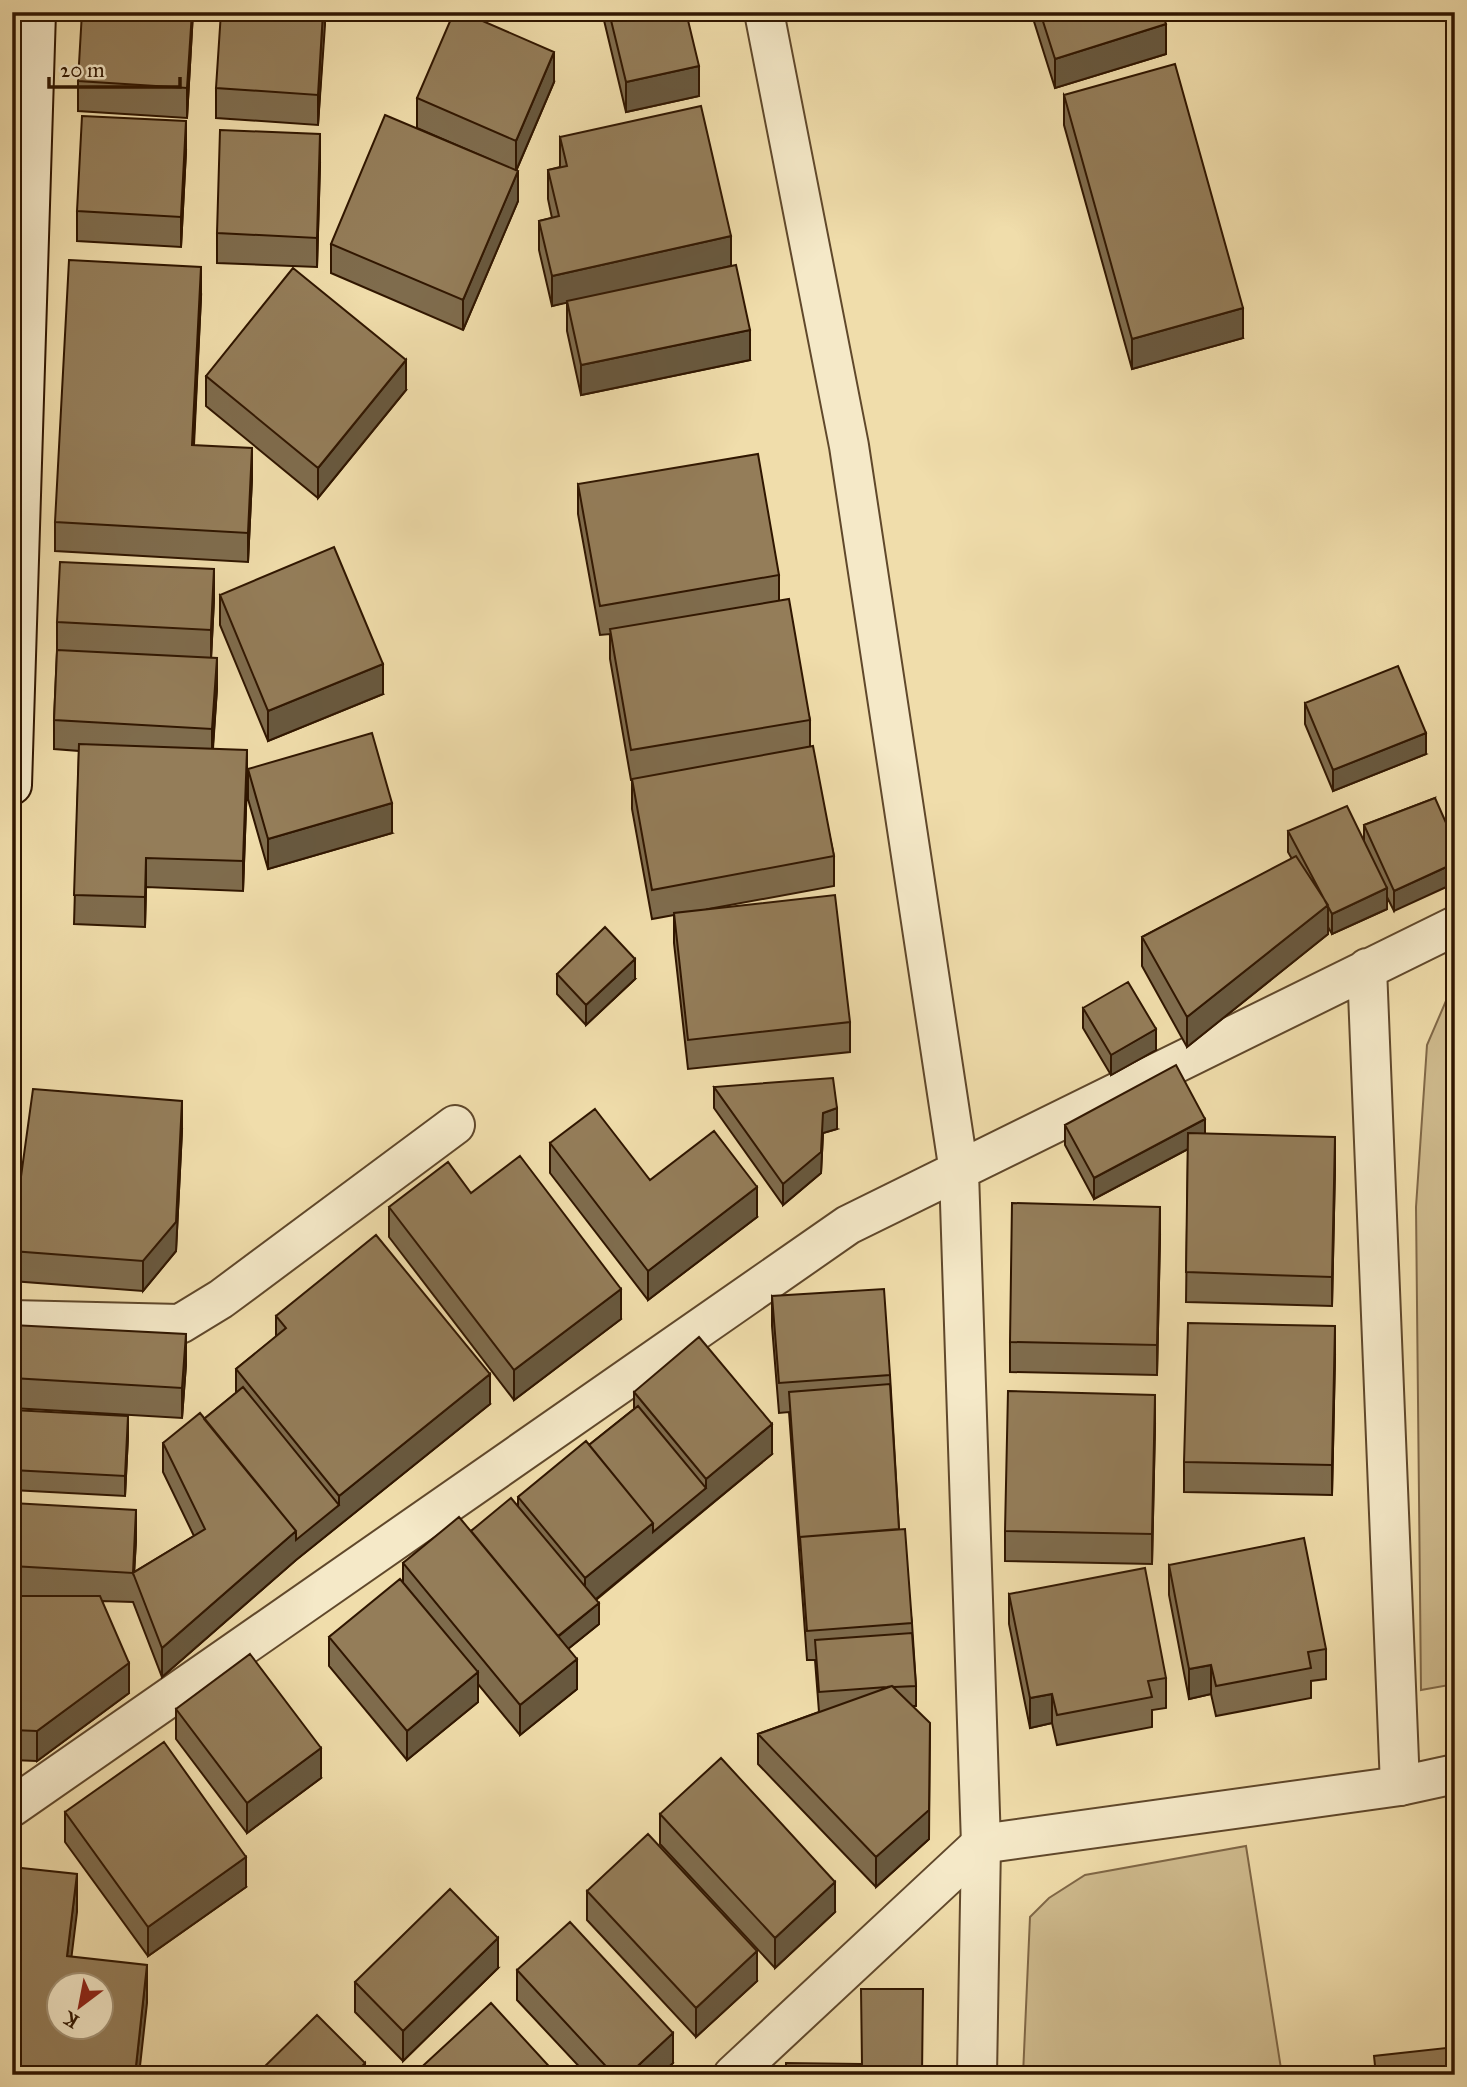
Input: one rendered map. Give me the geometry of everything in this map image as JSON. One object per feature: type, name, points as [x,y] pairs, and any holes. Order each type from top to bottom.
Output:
[{"type":"street","points":[[12,785],[36,12]]},
{"type":"street","points":[[764,12],[849,446],[959,1172],[981,1844],[977,2075]]},
{"type":"street","points":[[12,1807],[848,1225],[1455,926]]},
{"type":"street","points":[[1367,968],[1400,1786]]},
{"type":"street","points":[[12,1320],[180,1324],[221,1299],[455,1125]]},
{"type":"street","points":[[733,2075],[981,1844],[1400,1786],[1455,1774]]},
{"type":"shaded area","points":[[1455,980],[1455,1684],[1421,1690],[1416,1207],[1427,1045]]},
{"type":"shaded area","points":[[1246,1846],[1282,2075],[1023,2075],[1030,1917],[1049,1898],[1085,1875]]},
{"type":"building","points":[[82,12],[192,12],[187,88],[78,81]]},
{"type":"building","points":[[221,12],[323,12],[318,95],[216,88]]},
{"type":"building","points":[[454,12],[462,12],[554,52],[516,141],[417,98]]},
{"type":"building","points":[[609,12],[686,12],[699,66],[626,82]]},
{"type":"building","points":[[1040,12],[1162,12],[1166,24],[1055,59]]},
{"type":"building","points":[[1175,64],[1243,308],[1132,339],[1064,95]]},
{"type":"building","points":[[701,106],[731,236],[552,276],[539,221],[559,216],[548,170],[567,166],[560,137]]},
{"type":"building","points":[[385,115],[518,171],[463,300],[331,244]]},
{"type":"building","points":[[82,116],[186,121],[181,217],[77,211]]},
{"type":"building","points":[[220,130],[320,134],[317,238],[217,233]]},
{"type":"building","points":[[69,260],[201,267],[192,445],[252,448],[248,533],[55,522]]},
{"type":"building","points":[[736,265],[750,330],[581,365],[567,301]]},
{"type":"building","points":[[293,268],[406,360],[318,468],[206,376]]},
{"type":"building","points":[[758,454],[779,575],[600,606],[578,484]]},
{"type":"building","points":[[334,547],[383,664],[268,711],[220,595]]},
{"type":"building","points":[[60,562],[214,569],[211,630],[57,622]]},
{"type":"building","points":[[789,599],[810,720],[631,750],[610,629]]},
{"type":"building","points":[[57,650],[217,658],[212,729],[54,720]]},
{"type":"building","points":[[1398,666],[1426,733],[1333,770],[1305,703]]},
{"type":"building","points":[[372,733],[392,803],[268,839],[248,769]]},
{"type":"building","points":[[79,744],[247,750],[243,861],[146,858],[145,897],[74,895]]},
{"type":"building","points":[[813,746],[834,856],[652,890],[632,779]]},
{"type":"building","points":[[1435,798],[1455,843],[1455,863],[1394,891],[1364,825]]},
{"type":"building","points":[[1347,806],[1387,888],[1332,914],[1288,831]]},
{"type":"building","points":[[1296,856],[1328,905],[1187,1017],[1142,937]]},
{"type":"building","points":[[835,895],[850,1022],[688,1040],[674,913]]},
{"type":"building","points":[[605,927],[635,959],[586,1005],[557,974]]},
{"type":"building","points":[[1128,982],[1156,1029],[1111,1055],[1083,1008]]},
{"type":"building","points":[[1176,1065],[1205,1119],[1094,1178],[1065,1125]]},
{"type":"building","points":[[833,1078],[837,1108],[823,1113],[821,1152],[783,1184],[714,1087]]},
{"type":"building","points":[[33,1089],[182,1101],[176,1222],[143,1261],[12,1251]]},
{"type":"building","points":[[595,1109],[650,1180],[714,1131],[757,1187],[648,1271],[550,1143]]},
{"type":"building","points":[[1188,1133],[1335,1137],[1332,1277],[1186,1272]]},
{"type":"building","points":[[520,1156],[621,1289],[514,1370],[389,1207],[448,1162],[471,1193]]},
{"type":"building","points":[[1012,1203],[1160,1207],[1157,1345],[1010,1342]]},
{"type":"building","points":[[376,1235],[490,1374],[339,1496],[236,1369],[286,1328],[276,1316]]},
{"type":"building","points":[[884,1289],[890,1375],[779,1383],[772,1296]]},
{"type":"building","points":[[1188,1323],[1335,1326],[1332,1465],[1184,1462]]},
{"type":"building","points":[[12,1325],[186,1334],[182,1388],[12,1378]]},
{"type":"building","points":[[699,1337],[772,1424],[706,1479],[634,1392]]},
{"type":"building","points":[[890,1384],[899,1529],[800,1537],[800,1546],[789,1392]]},
{"type":"building","points":[[243,1387],[339,1505],[296,1540],[296,1531],[204,1419]]},
{"type":"building","points":[[1008,1391],[1155,1395],[1152,1534],[1005,1531]]},
{"type":"building","points":[[638,1406],[706,1488],[653,1532],[653,1523],[589,1445]]},
{"type":"building","points":[[12,1410],[128,1416],[125,1476],[12,1470]]},
{"type":"building","points":[[200,1413],[296,1531],[162,1648],[133,1573],[205,1529],[163,1443]]},
{"type":"building","points":[[586,1441],[653,1523],[585,1578],[518,1497]]},
{"type":"building","points":[[511,1498],[599,1603],[558,1636],[471,1531]]},
{"type":"building","points":[[12,1503],[136,1510],[133,1573],[12,1566]]},
{"type":"building","points":[[459,1517],[577,1659],[520,1705],[403,1563]]},
{"type":"building","points":[[905,1529],[912,1623],[807,1631],[800,1537]]},
{"type":"building","points":[[1304,1538],[1326,1649],[1308,1652],[1311,1668],[1216,1686],[1211,1665],[1189,1669],[1169,1565]]},
{"type":"building","points":[[1145,1568],[1166,1678],[1148,1681],[1152,1697],[1057,1715],[1052,1694],[1030,1698],[1009,1594]]},
{"type":"building","points":[[400,1579],[478,1672],[407,1731],[329,1637]]},
{"type":"building","points":[[12,1596],[100,1596],[129,1663],[37,1731],[12,1730]]},
{"type":"building","points":[[912,1633],[916,1686],[819,1692],[815,1640]]},
{"type":"building","points":[[250,1654],[321,1748],[247,1803],[176,1709]]},
{"type":"building","points":[[892,1686],[930,1723],[929,1810],[876,1857],[758,1734]]},
{"type":"building","points":[[164,1742],[246,1857],[148,1927],[65,1812]]},
{"type":"building","points":[[721,1758],[835,1882],[775,1938],[660,1814]]},
{"type":"building","points":[[648,1834],[757,1951],[696,2008],[587,1891]]},
{"type":"building","points":[[12,1867],[77,1874],[67,1956],[147,1965],[135,2075],[12,2075]]},
{"type":"building","points":[[450,1889],[498,1938],[403,2031],[355,1982]]},
{"type":"building","points":[[570,1922],[673,2033],[628,2075],[614,2075],[517,1970]]},
{"type":"building","points":[[861,1989],[923,1989],[922,2075],[786,2075],[786,2063],[862,2064]]},
{"type":"building","points":[[491,2003],[557,2075],[413,2075]]},
{"type":"building","points":[[317,2015],[365,2063],[354,2075],[256,2075]]},
{"type":"building","points":[[1455,2047],[1455,2075],[1376,2075],[1374,2056]]}]
